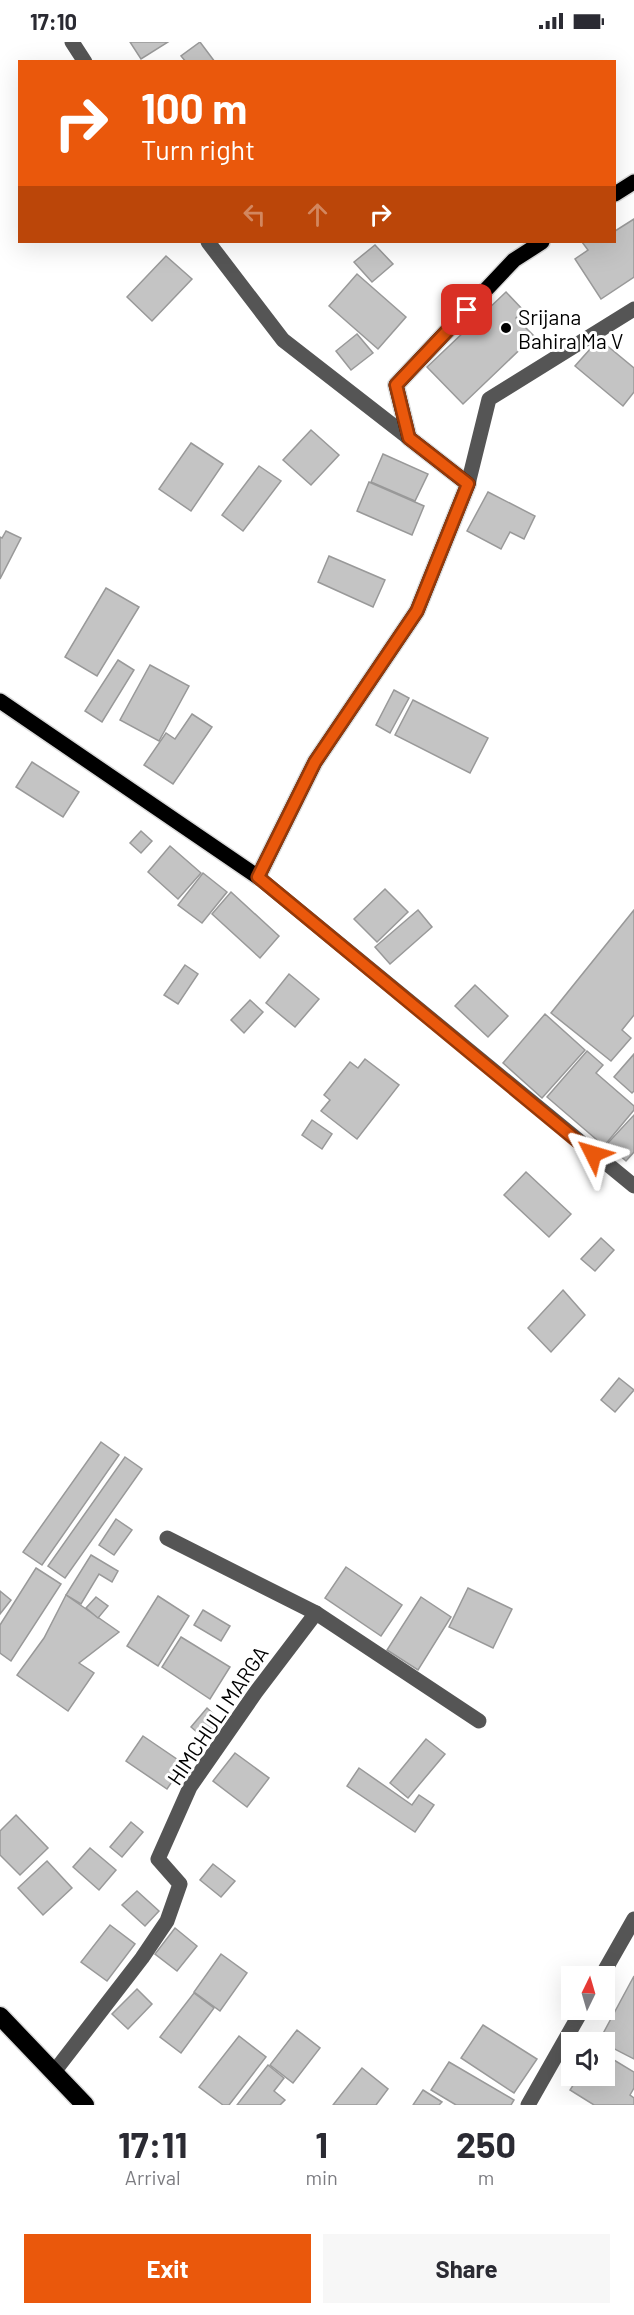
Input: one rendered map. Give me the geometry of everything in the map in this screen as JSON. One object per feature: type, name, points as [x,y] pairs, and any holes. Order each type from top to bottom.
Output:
[{"type":"highway","points":[[0,2016],[85,2105]]},
{"type":"main road","points":[[616,193],[634,182]]},
{"type":"main road","points":[[0,701],[258,877],[315,762],[417,611],[468,484],[409,438],[396,385],[514,260],[540,243]]},
{"type":"street","points":[[72,42],[84,60]]},
{"type":"street","points":[[209,243],[283,340],[409,438]]},
{"type":"street","points":[[468,484],[489,399],[634,309]]},
{"type":"street","points":[[258,877],[634,1186]]},
{"type":"street","points":[[167,1539],[316,1613],[479,1721]]},
{"type":"street","name":"HIMCHULI MARGA","points":[[54,2072],[142,1958],[167,1921],[180,1884],[158,1859],[190,1787],[256,1692],[316,1613]]},
{"type":"street","points":[[607,1966],[634,1919]]},
{"type":"street","points":[[528,2105],[576,2020]]},
{"type":"building","points":[[130,42],[168,42],[141,59]]},
{"type":"building","points":[[200,42],[214,60],[184,60],[181,56]]},
{"type":"building","points":[[634,219],[634,277],[601,299],[575,259],[588,250],[583,243],[616,243],[616,230]]},
{"type":"building","points":[[375,245],[393,264],[372,282],[354,262]]},
{"type":"building","points":[[166,256],[192,279],[152,321],[127,297]]},
{"type":"building","points":[[357,274],[406,317],[378,349],[329,306]]},
{"type":"building","points":[[506,292],[524,311],[516,318],[534,336],[463,404],[427,367]]},
{"type":"building","points":[[357,334],[373,353],[351,370],[336,351]]},
{"type":"building","points":[[599,339],[634,368],[634,392],[623,406],[575,366]]},
{"type":"building","points":[[311,430],[339,455],[311,485],[283,460]]},
{"type":"building","points":[[191,443],[223,464],[191,511],[159,489]]},
{"type":"building","points":[[383,454],[428,474],[415,501],[371,482]]},
{"type":"building","points":[[259,466],[281,481],[243,531],[222,515]]},
{"type":"building","points":[[369,482],[424,506],[412,535],[357,511]]},
{"type":"building","points":[[488,492],[535,516],[524,539],[510,532],[501,549],[467,531]]},
{"type":"building","points":[[6,531],[21,538],[0,579],[0,537],[2,538]]},
{"type":"building","points":[[329,556],[385,580],[373,607],[318,582]]},
{"type":"building","points":[[106,588],[139,607],[97,676],[65,657]]},
{"type":"building","points":[[118,660],[134,670],[102,722],[85,711]]},
{"type":"building","points":[[150,665],[189,686],[159,741],[120,720]]},
{"type":"building","points":[[394,690],[409,698],[390,733],[376,725]]},
{"type":"building","points":[[413,700],[488,738],[470,773],[395,735]]},
{"type":"building","points":[[192,714],[212,727],[173,784],[144,765],[166,733],[175,739]]},
{"type":"building","points":[[32,762],[79,792],[63,817],[16,787]]},
{"type":"building","points":[[141,831],[152,841],[141,853],[130,843]]},
{"type":"building","points":[[170,846],[201,873],[178,899],[148,872]]},
{"type":"building","points":[[203,873],[227,892],[202,923],[178,905]]},
{"type":"building","points":[[385,889],[408,912],[377,942],[354,919]]},
{"type":"building","points":[[231,892],[279,936],[260,958],[212,914]]},
{"type":"building","points":[[418,910],[432,927],[390,964],[375,947]]},
{"type":"building","points":[[634,910],[634,1015],[622,1030],[631,1038],[611,1061],[551,1013]]},
{"type":"building","points":[[185,965],[198,974],[178,1004],[164,995]]},
{"type":"building","points":[[289,974],[319,999],[295,1027],[266,1003]]},
{"type":"building","points":[[475,985],[508,1016],[488,1037],[455,1006]]},
{"type":"building","points":[[250,1000],[263,1012],[244,1033],[231,1020]]},
{"type":"building","points":[[545,1014],[585,1050],[542,1098],[503,1063]]},
{"type":"building","points":[[587,1051],[603,1065],[596,1073],[634,1106],[634,1110],[604,1146],[547,1097]]},
{"type":"building","points":[[634,1054],[634,1091],[632,1093],[614,1077]]},
{"type":"building","points":[[365,1059],[399,1085],[357,1139],[321,1111],[330,1100],[324,1095],[350,1062],[358,1068]]},
{"type":"building","points":[[634,1115],[634,1152],[626,1161],[607,1144]]},
{"type":"building","points":[[312,1120],[332,1134],[322,1149],[302,1135]]},
{"type":"building","points":[[526,1172],[571,1214],[549,1237],[504,1195]]},
{"type":"building","points":[[601,1238],[614,1250],[595,1271],[581,1259]]},
{"type":"building","points":[[563,1290],[585,1315],[551,1352],[528,1328]]},
{"type":"building","points":[[619,1378],[634,1390],[615,1412],[601,1400]]},
{"type":"building","points":[[101,1442],[119,1455],[42,1565],[23,1552]]},
{"type":"building","points":[[125,1457],[142,1469],[65,1578],[48,1566]]},
{"type":"building","points":[[116,1519],[132,1530],[114,1555],[99,1545]]},
{"type":"building","points":[[91,1555],[118,1571],[112,1582],[99,1574],[81,1604],[66,1595]]},
{"type":"building","points":[[346,1567],[402,1605],[381,1636],[325,1598]]},
{"type":"building","points":[[36,1568],[61,1584],[11,1661],[0,1653],[0,1625]]},
{"type":"building","points":[[468,1588],[512,1609],[493,1648],[449,1627]]},
{"type":"building","points":[[0,1591],[11,1600],[0,1614]]},
{"type":"building","points":[[66,1595],[119,1632],[79,1663],[94,1673],[68,1711],[17,1675],[44,1638]]},
{"type":"building","points":[[158,1596],[189,1616],[158,1666],[127,1646]]},
{"type":"building","points":[[96,1597],[108,1606],[98,1618],[86,1608]]},
{"type":"building","points":[[421,1597],[451,1617],[418,1670],[387,1650]]},
{"type":"building","points":[[203,1610],[230,1626],[221,1641],[194,1625]]},
{"type":"building","points":[[181,1637],[230,1667],[210,1699],[162,1667]]},
{"type":"building","points":[[207,1708],[221,1721],[205,1739],[191,1727]]},
{"type":"building","points":[[143,1736],[184,1764],[167,1789],[126,1761]]},
{"type":"building","points":[[426,1739],[445,1754],[408,1798],[390,1783]]},
{"type":"building","points":[[235,1753],[269,1778],[247,1807],[213,1781]]},
{"type":"building","points":[[359,1768],[412,1805],[419,1795],[434,1805],[415,1832],[347,1786]]},
{"type":"building","points":[[16,1815],[48,1848],[20,1875],[0,1855],[0,1831]]},
{"type":"building","points":[[131,1822],[143,1832],[122,1857],[110,1847]]},
{"type":"building","points":[[90,1848],[116,1870],[99,1890],[73,1867]]},
{"type":"building","points":[[47,1861],[72,1888],[43,1915],[18,1888]]},
{"type":"building","points":[[213,1864],[235,1881],[221,1897],[200,1880]]},
{"type":"building","points":[[137,1891],[159,1911],[145,1926],[122,1905]]},
{"type":"building","points":[[110,1925],[135,1944],[107,1981],[81,1962]]},
{"type":"building","points":[[175,1928],[197,1946],[177,1971],[155,1954]]},
{"type":"building","points":[[221,1954],[247,1973],[220,2011],[194,1992]]},
{"type":"building","points":[[634,1976],[634,2059],[615,2049],[615,2032],[604,2032],[610,2020],[615,2020],[615,2011]]},
{"type":"building","points":[[137,1989],[152,2004],[128,2029],[112,2014]]},
{"type":"building","points":[[194,1993],[214,2008],[181,2053],[160,2037]]},
{"type":"building","points":[[483,2025],[537,2059],[514,2093],[461,2058]]},
{"type":"building","points":[[297,2030],[320,2048],[293,2083],[270,2065]]},
{"type":"building","points":[[239,2036],[266,2057],[229,2105],[223,2105],[199,2087]]},
{"type":"building","points":[[615,2061],[634,2072],[634,2088],[630,2095],[634,2098],[634,2105],[594,2105],[570,2090],[573,2086],[615,2086]]},
{"type":"building","points":[[449,2062],[514,2100],[511,2105],[456,2105],[431,2090]]},
{"type":"building","points":[[268,2065],[284,2078],[274,2091],[285,2100],[280,2105],[237,2105]]},
{"type":"building","points":[[362,2068],[388,2089],[376,2105],[333,2105]]},
{"type":"building","points":[[423,2090],[442,2102],[439,2105],[413,2105]]},
{"type":"place","name":"Srijana Bahira Ma V","points":[[506,328]]},
{"type":"route","points":[[467,310],[396,385],[409,438],[468,484],[417,611],[315,762],[258,877],[593,1154]]}]
